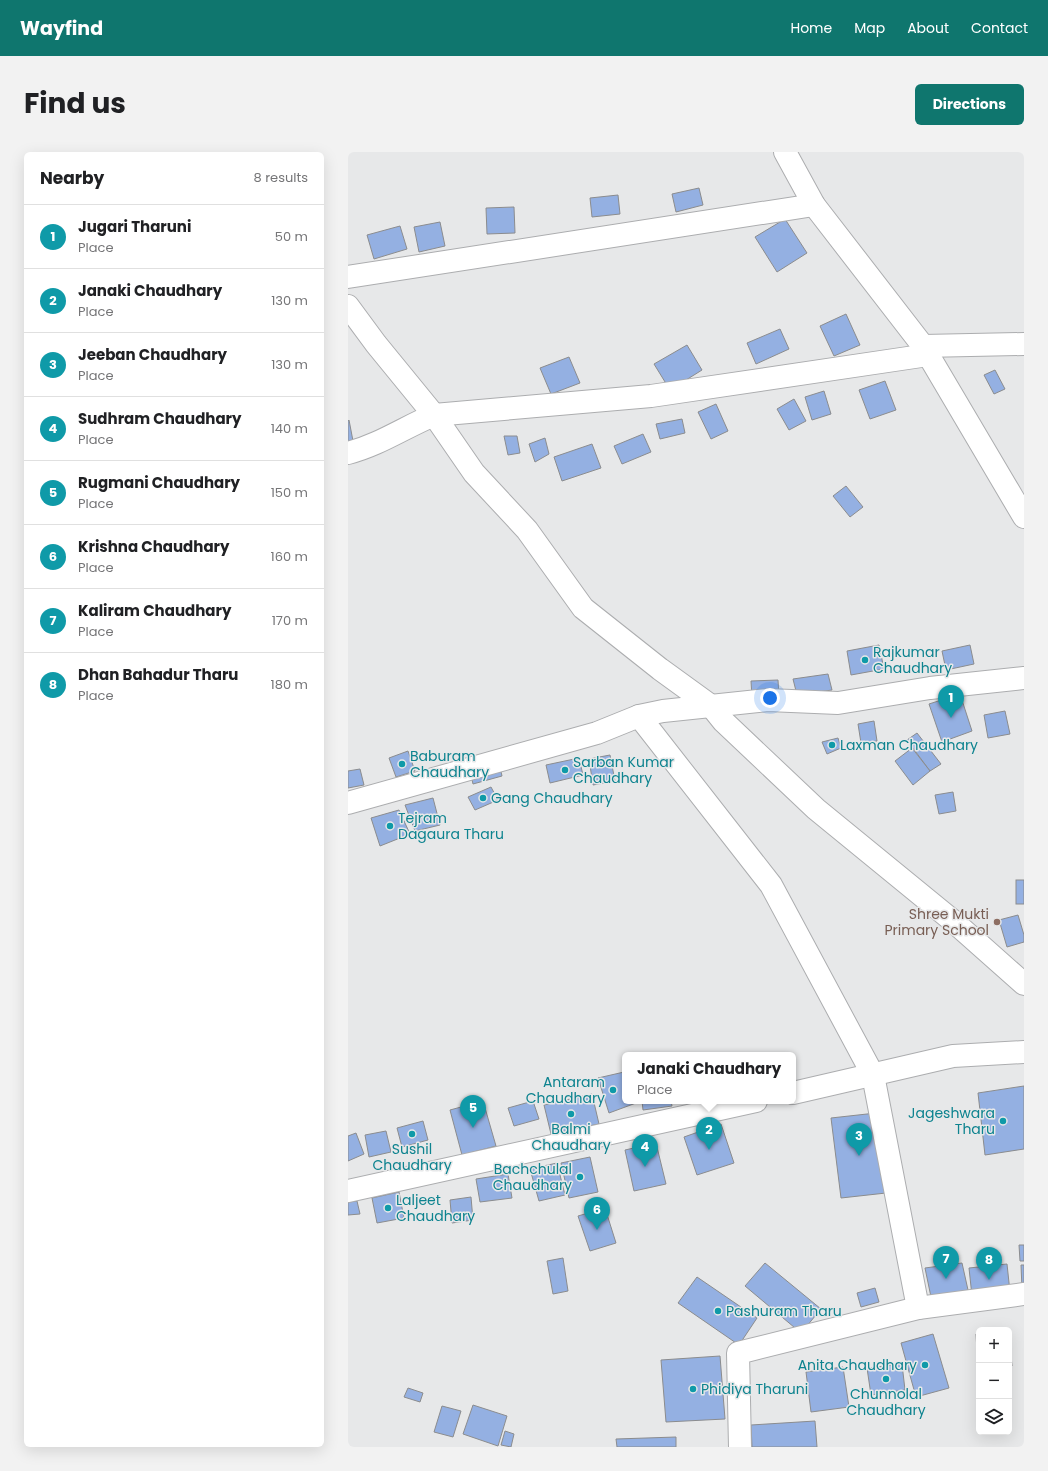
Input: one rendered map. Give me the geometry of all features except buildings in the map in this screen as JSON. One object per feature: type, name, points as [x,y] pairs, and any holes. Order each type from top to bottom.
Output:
[{"type":"street","points":[[785,152],[814,205],[926,350],[1024,517]]},
{"type":"street","points":[[348,277],[814,205]]},
{"type":"street","points":[[348,306],[376,344],[434,415],[474,473],[527,530],[583,608],[660,669],[711,706],[723,721],[816,809],[953,922],[1024,984]]},
{"type":"street","points":[[348,453],[365,449],[434,415],[652,396],[926,350],[1024,344]]},
{"type":"street","points":[[348,803],[597,733],[639,716],[663,711],[768,700],[838,703],[930,688],[1024,678]]},
{"type":"street","points":[[639,716],[771,885],[873,1075],[918,1308]]},
{"type":"street","points":[[796,1092],[953,1056],[1024,1052]]},
{"type":"street","points":[[348,1191],[742,1104]]},
{"type":"street","points":[[740,1447],[738,1353],[918,1308],[1024,1294]]},
{"type":"place","name":"Rajkumar Chaudhary","points":[[865,660]]},
{"type":"place","name":"Jugari Tharuni","points":[[951,718]]},
{"type":"place","name":"Laxman Chaudhary","points":[[832,745]]},
{"type":"place","name":"Baburam Chaudhary","points":[[402,764]]},
{"type":"place","name":"Sarban Kumar Chaudhary","points":[[565,770]]},
{"type":"place","name":"Gang Chaudhary","points":[[483,798]]},
{"type":"place","name":"Tejram Dagaura Tharu","points":[[390,826]]},
{"type":"place","name":"Shree Mukti Primary School","points":[[997,922]]},
{"type":"place","name":"Antaram Chaudhary","points":[[613,1090]]},
{"type":"place","name":"Balmi Chaudhary","points":[[571,1114]]},
{"type":"place","name":"Jageshwara Tharu","points":[[1003,1121]]},
{"type":"place","name":"Rugmani Chaudhary","points":[[473,1128]]},
{"type":"place","name":"Sushil Chaudhary","points":[[412,1134]]},
{"type":"place","name":"Janaki Chaudhary","points":[[709,1150]]},
{"type":"place","name":"Jeeban Chaudhary","points":[[859,1156]]},
{"type":"place","name":"Sudhram Chaudhary","points":[[645,1167]]},
{"type":"place","name":"Bachchulal Chaudhary","points":[[580,1177]]},
{"type":"place","name":"Laljeet Chaudhary","points":[[388,1208]]},
{"type":"place","name":"Krishna Chaudhary","points":[[597,1230]]},
{"type":"place","name":"Kaliram Chaudhary","points":[[946,1279]]},
{"type":"place","name":"Dhan Bahadur Tharu","points":[[989,1280]]},
{"type":"place","name":"Pashuram Tharu","points":[[718,1311]]},
{"type":"place","name":"Anita Chaudhary","points":[[925,1365]]},
{"type":"place","name":"Chunnolal Chaudhary","points":[[886,1379]]},
{"type":"place","name":"Phidiya Tharuni","points":[[693,1389]]}]
